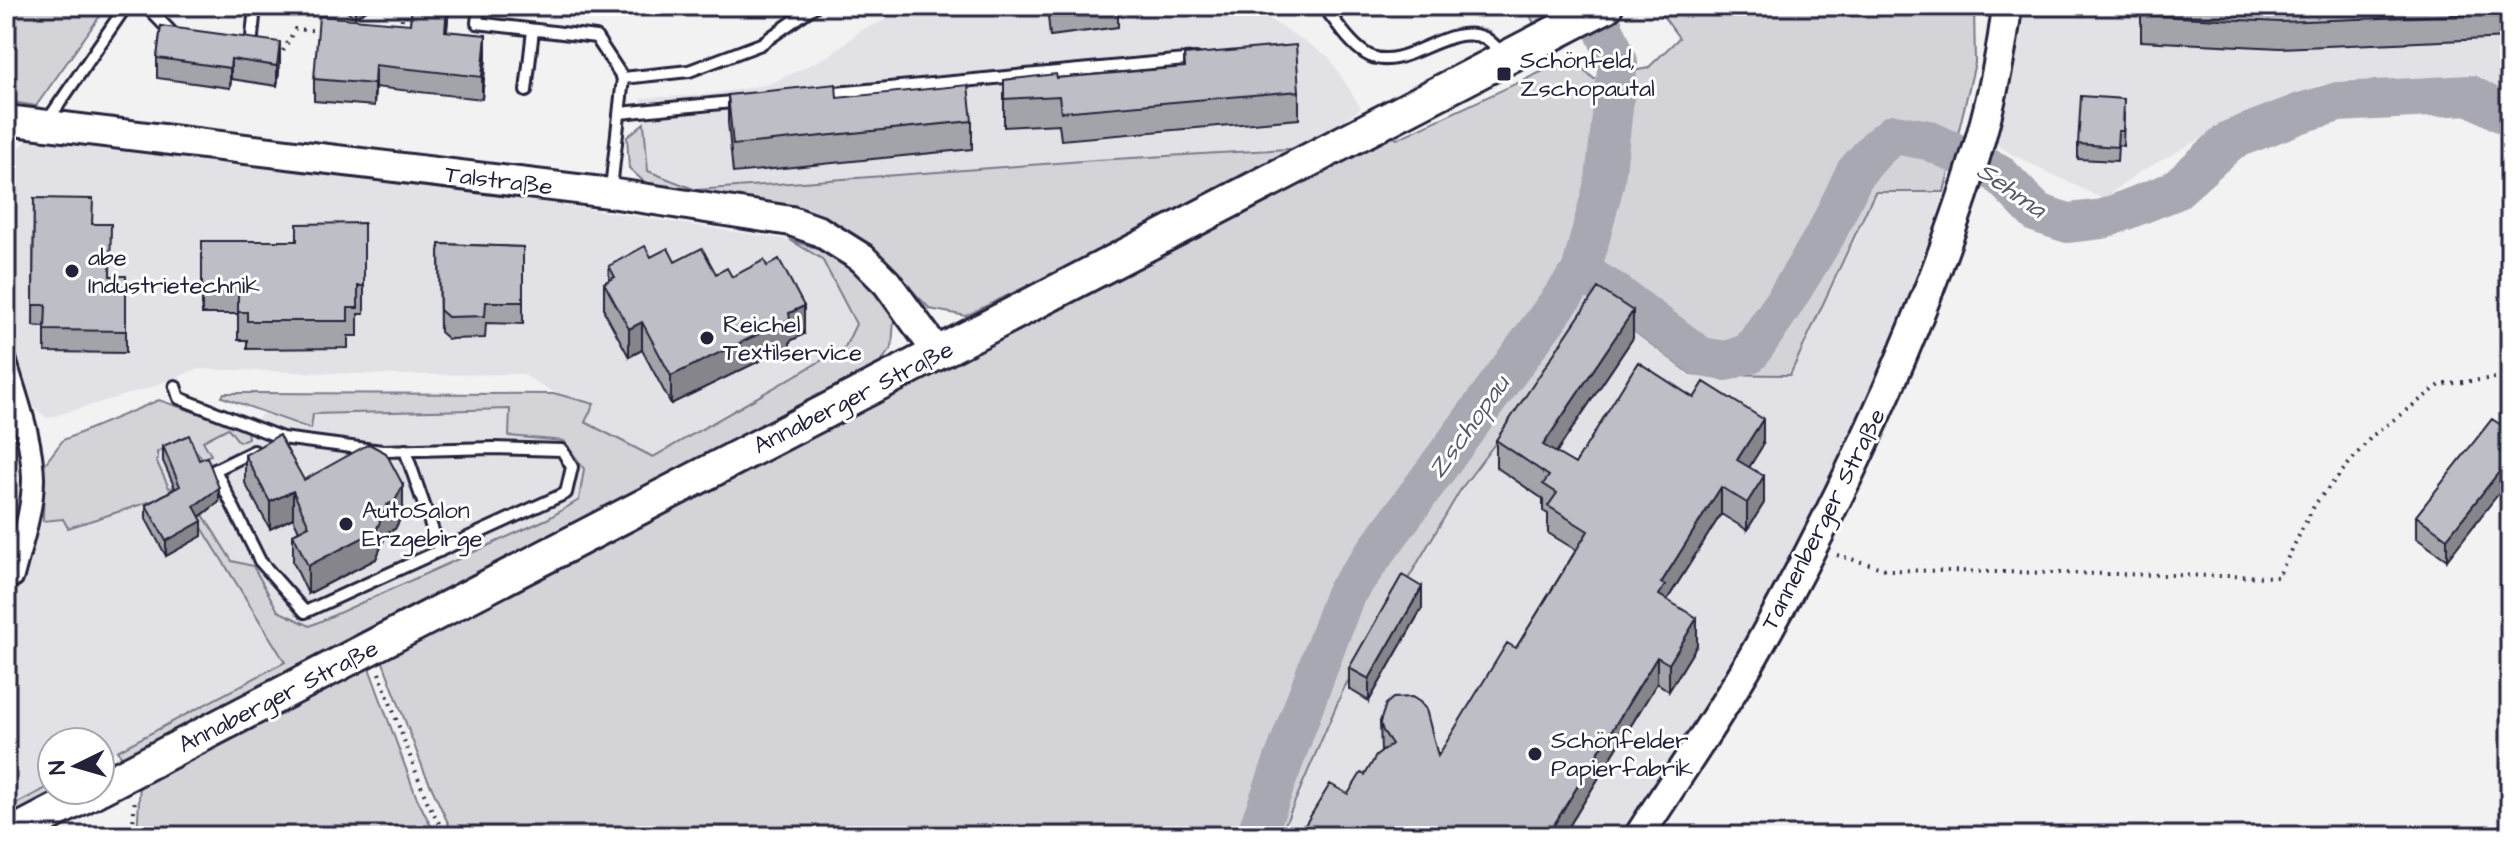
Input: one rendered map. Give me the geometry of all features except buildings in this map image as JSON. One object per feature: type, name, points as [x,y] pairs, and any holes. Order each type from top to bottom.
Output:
[{"type":"main road","name":"Annaberger Straße","points":[[116,780],[1606,6]]},
{"type":"main road","name":"Tannenberger Straße","points":[[1639,836],[1758,649],[1858,457],[1911,339],[1969,183],[2002,52],[2007,6]]},
{"type":"main road","name":"Talstraße","points":[[6,120],[610,193],[791,221],[819,231],[862,258],[887,283],[938,353]]},
{"type":"main road","name":"Annaberger Straße","points":[[8,836],[65,806]]},
{"type":"street","points":[[6,362],[28,438],[33,479],[28,520],[13,576]]},
{"type":"lane","points":[[45,124],[126,6]]},
{"type":"lane","points":[[146,6],[177,38],[192,40]]},
{"type":"lane","points":[[251,47],[255,6]]},
{"type":"lane","points":[[479,6],[477,23],[596,37],[623,78],[610,193]]},
{"type":"lane","points":[[623,78],[689,71],[761,44],[815,6]]},
{"type":"lane","points":[[1323,6],[1358,47],[1375,58],[1396,58],[1463,35],[1484,37],[1505,58]]},
{"type":"lane","points":[[526,91],[533,30]]},
{"type":"lane","points":[[236,45],[283,51]]},
{"type":"lane","points":[[810,95],[1204,59]]},
{"type":"lane","points":[[620,113],[746,101]]},
{"type":"lane","points":[[175,386],[179,398],[282,438],[382,451],[562,450],[572,467],[566,493],[305,612],[260,561],[215,470],[282,438]]},
{"type":"lane","points":[[405,450],[440,551]]},
{"type":"path","points":[[400,38],[403,6]]},
{"type":"path","points":[[283,51],[295,29],[325,31]]},
{"type":"path","points":[[1811,548],[1889,570],[2278,577],[2315,504],[2372,436],[2440,385],[2510,376]]},
{"type":"path","points":[[369,648],[426,799],[446,836]]},
{"type":"path","points":[[132,772],[136,804],[132,836]]},
{"type":"shaded area","points":[[6,6],[107,6],[36,106],[6,101]]},
{"type":"shaded area","points":[[916,6],[1249,6],[1329,57],[1361,108],[1306,148],[1096,160],[696,190],[648,171],[642,98],[705,95],[770,84],[830,55],[860,31]]},
{"type":"shaded area","points":[[1526,6],[1569,6],[1535,26]]},
{"type":"shaded area","points":[[1656,6],[1974,6],[1975,63],[1944,192],[1875,192],[1790,375],[1691,374],[1592,300],[1568,346],[1461,489],[1344,688],[1280,836],[454,836],[424,771],[381,657],[1387,134],[1397,139],[1571,58],[1594,79],[1648,68],[1679,38]]},
{"type":"shaded area","points":[[2018,6],[2510,6],[2510,89],[2455,80],[2323,84],[2235,120],[2140,172],[2103,199],[2013,155],[1990,140]]},
{"type":"shaded area","points":[[644,123],[648,171],[696,190],[1096,160],[1306,148],[966,316],[930,309],[884,261],[850,233],[784,207],[654,191],[629,168],[627,137]]},
{"type":"shaded area","points":[[33,135],[542,202],[790,240],[822,258],[856,325],[845,347],[653,458],[585,422],[593,404],[557,394],[522,374],[400,375],[198,369],[146,389],[47,418],[34,408],[15,347],[6,284],[6,161]]},
{"type":"shaded area","points":[[1875,192],[1944,192],[1901,338],[1752,639],[1629,836],[1280,836],[1344,688],[1459,494],[1568,346],[1592,300],[1661,353],[1789,375]]},
{"type":"shaded area","points":[[790,240],[828,252],[863,273],[894,320],[892,347],[877,367],[124,759],[117,751],[285,662],[180,492],[68,528],[63,519],[43,521],[44,465],[63,440],[159,400],[247,430],[248,438],[239,442],[228,428],[203,441],[211,455],[202,458],[192,446],[167,447],[157,452],[156,460],[169,488],[185,486],[232,561],[253,566],[278,611],[310,626],[547,519],[579,500],[584,469],[564,441],[509,436],[510,409],[313,414],[311,429],[222,397],[224,393],[557,394],[594,404],[585,422],[653,457],[845,347],[856,324],[822,259]]},
{"type":"shaded area","points":[[511,409],[509,436],[564,441],[584,469],[579,500],[547,519],[310,626],[278,611],[253,567],[232,561],[185,486],[169,488],[155,459],[157,452],[167,447],[192,446],[210,455],[203,442],[228,428],[248,438],[247,430],[264,412],[311,429],[312,414]]},
{"type":"shaded area","points":[[180,492],[285,662],[116,752],[116,726],[36,726],[36,793],[6,809],[6,557],[43,521]]},
{"type":"shaded area","points":[[368,665],[416,796],[436,836],[137,836],[140,782]]},
{"type":"shaded area","points":[[36,793],[36,804],[6,819],[6,809]]},
{"type":"waterway","name":"Zschopau","points":[[1256,836],[1345,594],[1581,272],[1605,180],[1618,62],[1594,6]]},
{"type":"waterway","name":"Sehma","points":[[1581,272],[1614,292],[1701,357],[1726,361],[1750,353],[1826,234],[1855,173],[1894,134],[1928,140],[1998,173],[2037,213],[2068,223],[2103,219],[2174,191],[2231,140],[2338,102],[2470,95],[2510,117]]},
{"type":"place","name":"Schönfeld, Zschopautal","points":[[1504,74]]},
{"type":"place","name":"abe Industrietechnik","points":[[72,271]]},
{"type":"place","name":"Reichel Textilservice","points":[[707,338]]},
{"type":"place","name":"AutoSalon Erzgebirge","points":[[346,524]]},
{"type":"place","name":"Schönfelder Papierfabrik","points":[[1535,754]]}]
